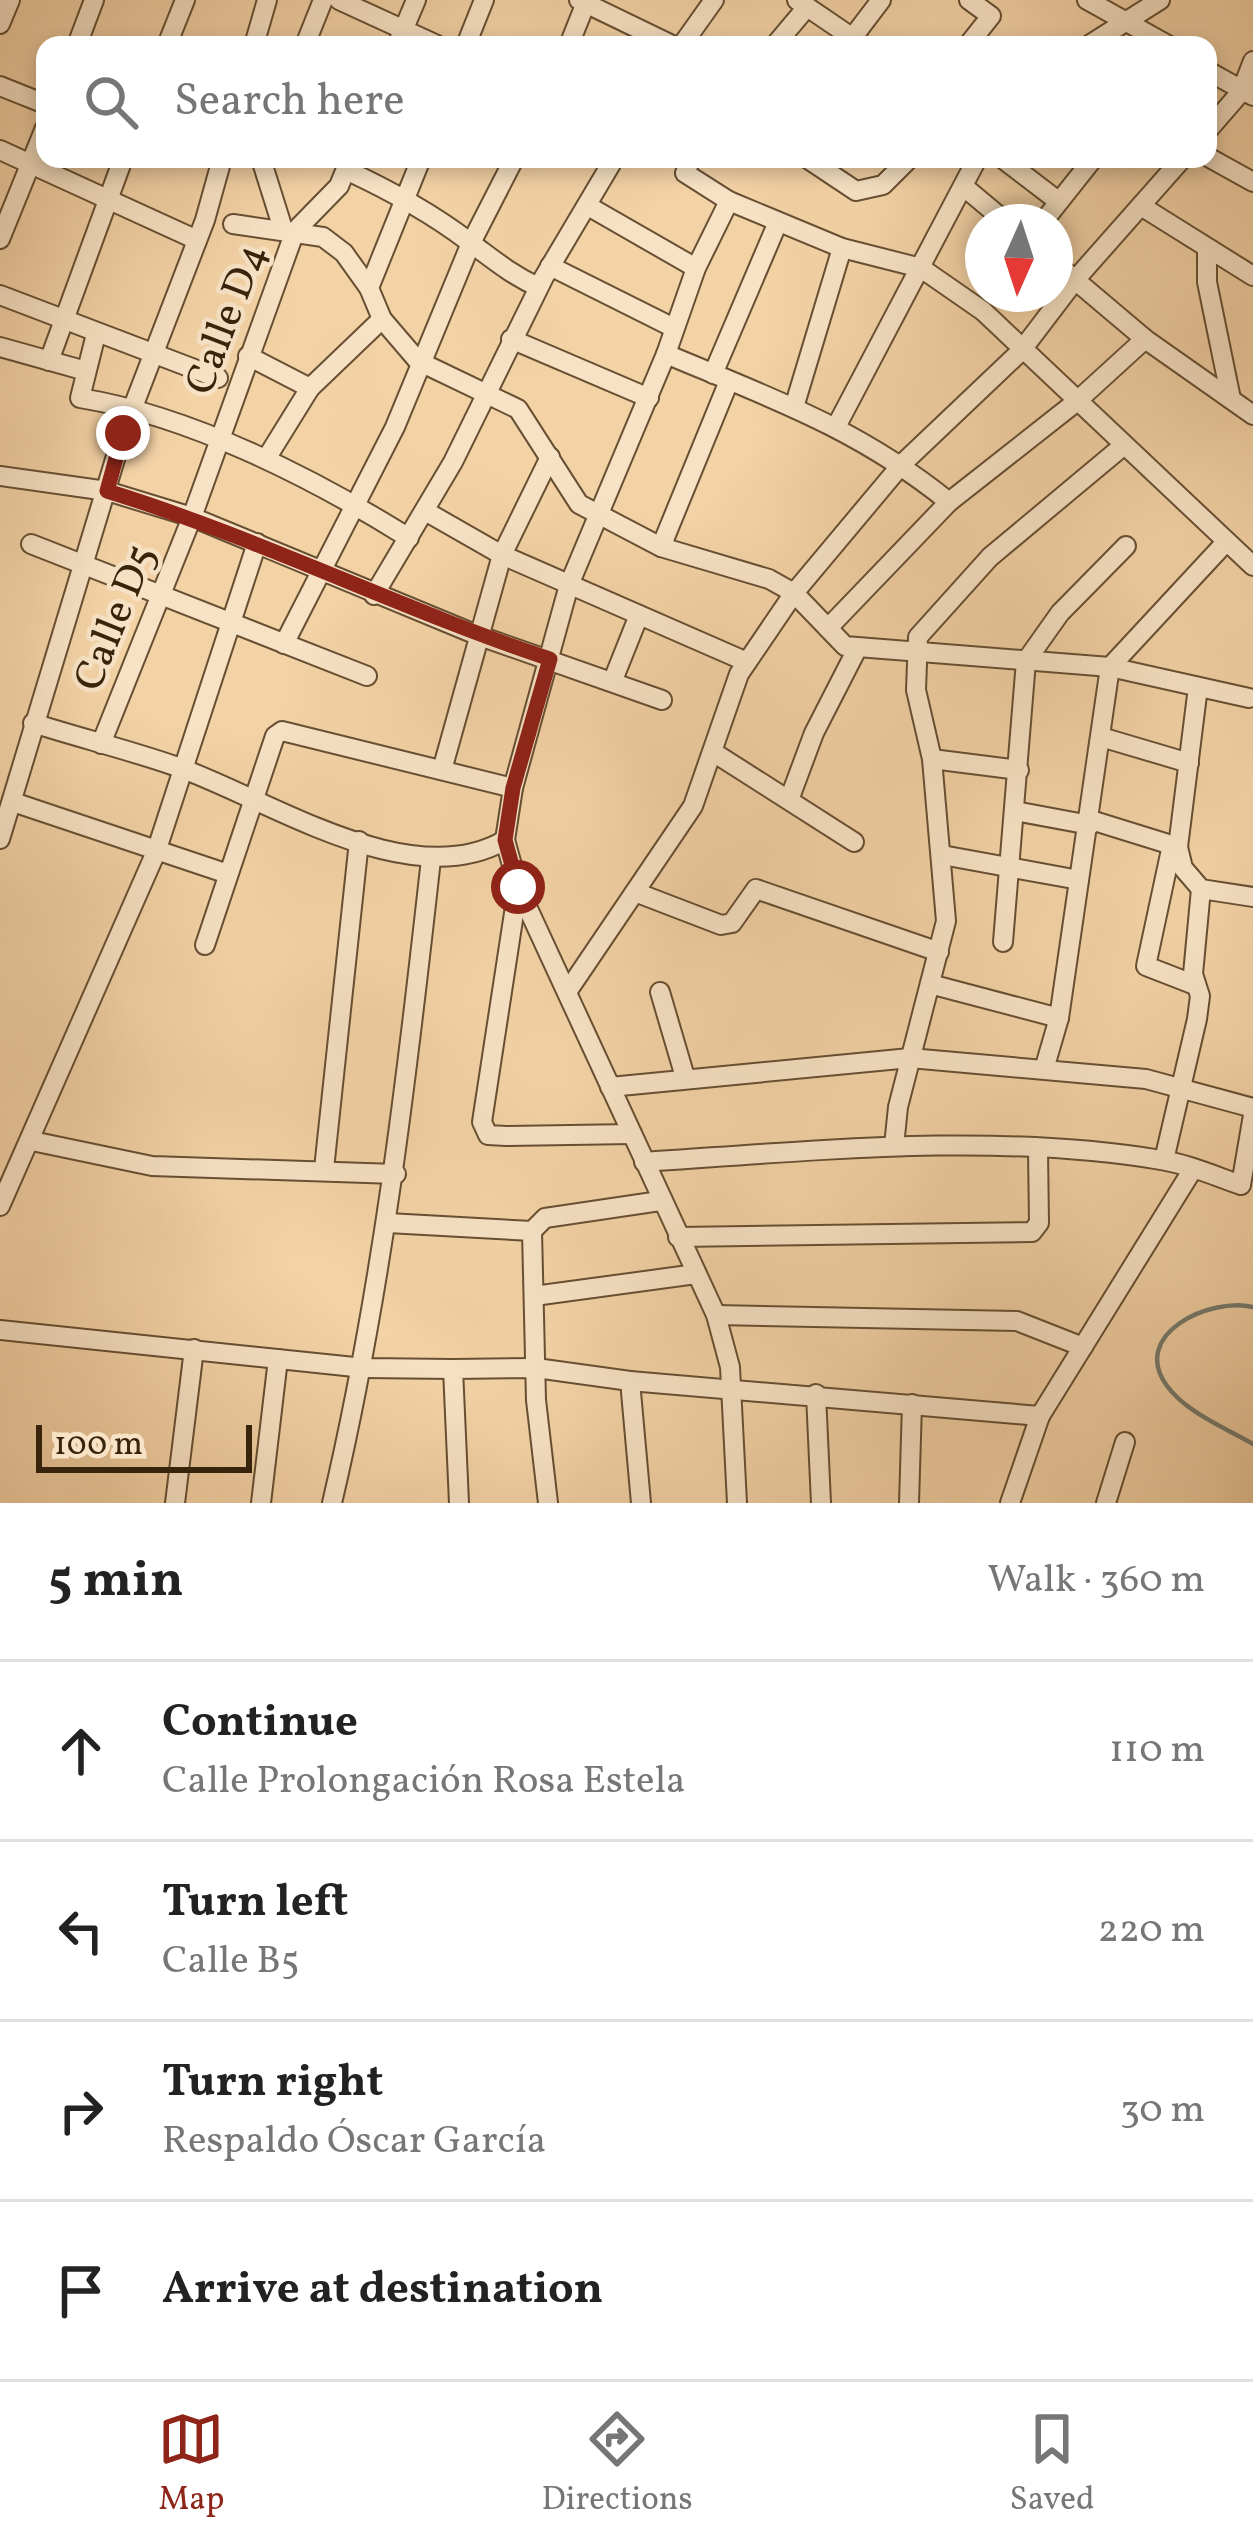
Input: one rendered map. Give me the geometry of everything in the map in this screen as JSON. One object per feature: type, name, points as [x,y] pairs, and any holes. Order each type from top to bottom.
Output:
[{"type":"street","points":[[0,25],[10,0]]},
{"type":"street","points":[[80,36],[94,0]]},
{"type":"street","points":[[171,36],[185,0]]},
{"type":"street","points":[[257,36],[267,0]]},
{"type":"street","points":[[309,36],[323,0]]},
{"type":"street","points":[[339,0],[398,36]]},
{"type":"street","points":[[400,36],[416,0]]},
{"type":"street","points":[[470,36],[484,0]]},
{"type":"street","points":[[688,36],[714,0]]},
{"type":"street","points":[[861,36],[881,0]]},
{"type":"street","points":[[969,0],[991,16],[975,36]]},
{"type":"street","points":[[1087,0],[1153,36]]},
{"type":"street","points":[[1103,36],[1160,0]]},
{"type":"street","points":[[571,36],[584,1],[654,36]]},
{"type":"street","points":[[781,36],[802,3],[851,36]]},
{"type":"street","points":[[1217,122],[1247,94],[1253,61]]},
{"type":"street","points":[[1217,76],[1247,94]]},
{"type":"street","points":[[0,86],[36,100]]},
{"type":"street","points":[[0,150],[36,167]]},
{"type":"street","points":[[0,239],[36,150]]},
{"type":"street","points":[[1217,162],[1253,182]]},
{"type":"street","points":[[39,168],[197,240]]},
{"type":"street","points":[[49,361],[119,168]]},
{"type":"street","points":[[0,839],[134,407],[219,168]]},
{"type":"street","points":[[265,168],[289,230]]},
{"type":"street","name":"Calle D4","points":[[192,517],[289,230],[338,187],[346,168]]},
{"type":"street","points":[[355,168],[471,243],[500,270],[538,287]]},
{"type":"street","points":[[369,288],[417,168]]},
{"type":"street","points":[[284,644],[352,502],[395,427],[418,362],[509,168]]},
{"type":"street","points":[[374,595],[424,511],[538,287],[609,168]]},
{"type":"street","points":[[687,168],[685,173],[729,202],[842,248],[921,268],[983,311],[1253,566]]},
{"type":"street","points":[[822,168],[856,191],[883,185],[899,168]]},
{"type":"street","points":[[837,425],[972,168]]},
{"type":"street","points":[[1015,168],[1058,201]]},
{"type":"street","points":[[1056,204],[1086,168]]},
{"type":"street","points":[[567,992],[693,806],[747,662],[794,593],[902,464],[1021,351],[1075,280],[1174,168]]},
{"type":"street","points":[[963,186],[984,204]]},
{"type":"street","points":[[729,202],[696,268],[649,398],[569,585],[513,788],[505,840],[518,887],[716,1315],[731,1385],[737,1503]]},
{"type":"street","points":[[588,206],[696,268]]},
{"type":"street","points":[[1141,206],[1253,276]]},
{"type":"street","points":[[661,547],[778,222]]},
{"type":"street","points":[[233,224],[322,237],[344,253],[369,288],[382,319],[418,362],[518,409],[579,504],[661,547],[770,579],[794,593],[856,651],[1110,667],[1252,695]]},
{"type":"street","points":[[795,404],[842,248]]},
{"type":"street","points":[[1207,251],[1207,282],[1231,399]]},
{"type":"street","points":[[550,266],[674,328]]},
{"type":"street","points":[[1075,280],[1144,339],[1253,415]]},
{"type":"street","points":[[0,295],[63,323],[218,378]]},
{"type":"street","points":[[266,459],[310,388],[382,319]]},
{"type":"street","points":[[95,334],[80,398],[134,407],[266,459],[352,502],[409,538]]},
{"type":"street","points":[[827,628],[949,502],[1076,402],[1144,339]]},
{"type":"street","points":[[512,340],[561,365],[649,398]]},
{"type":"street","points":[[0,347],[86,371]]},
{"type":"street","points":[[666,354],[837,425],[902,464],[949,502]]},
{"type":"street","points":[[248,356],[310,388]]},
{"type":"street","points":[[894,1146],[910,1058],[946,921],[932,759],[916,690],[915,654],[926,625],[990,557],[1124,446]]},
{"type":"street","points":[[442,770],[502,555],[550,457]]},
{"type":"street","points":[[0,476],[107,491],[192,517],[374,595],[662,700]]},
{"type":"street","points":[[424,511],[502,555],[747,662]]},
{"type":"street","name":"Calle D5","points":[[101,744],[192,517]]},
{"type":"street","points":[[1045,1066],[1059,1018],[1110,667],[1226,542]]},
{"type":"street","points":[[0,1206],[156,852],[179,767],[257,543]]},
{"type":"street","points":[[32,544],[367,676]]},
{"type":"street","points":[[1004,942],[1026,661],[1060,613],[1126,546]]},
{"type":"street","points":[[613,680],[639,615]]},
{"type":"street","points":[[789,800],[814,733],[856,651]]},
{"type":"street","points":[[1195,985],[1146,966],[1175,846],[1198,687]]},
{"type":"street","points":[[33,724],[179,767],[255,804],[359,841],[431,859],[485,852],[505,840]]},
{"type":"street","points":[[205,946],[275,736],[282,731],[513,788]]},
{"type":"street","points":[[1101,737],[1189,763]]},
{"type":"street","points":[[713,752],[854,842]]},
{"type":"street","points":[[932,759],[1018,770]]},
{"type":"street","points":[[13,802],[228,874]]},
{"type":"street","points":[[1015,811],[1090,823],[1175,846]]},
{"type":"street","points":[[324,1169],[359,841]]},
{"type":"street","points":[[1175,846],[1184,868],[1201,889],[1253,897]]},
{"type":"street","points":[[942,855],[1078,880]]},
{"type":"street","points":[[332,1503],[364,1368],[396,1174],[431,859]]},
{"type":"street","points":[[518,887],[482,1122],[488,1135],[632,1134]]},
{"type":"street","points":[[635,892],[721,925],[732,923],[756,889],[939,952]]},
{"type":"street","points":[[1164,1160],[1196,1019],[1201,889]]},
{"type":"street","points":[[931,984],[1059,1018]]},
{"type":"street","points":[[660,992],[685,1077]]},
{"type":"street","points":[[610,1087],[910,1058],[1045,1066],[1179,1088],[1253,1112],[1241,1185],[1164,1160],[1038,1151],[894,1146],[644,1162]]},
{"type":"street","points":[[32,1141],[152,1166],[396,1174]]},
{"type":"street","points":[[678,1237],[1032,1232],[1039,1223],[1038,1151]]},
{"type":"street","points":[[1010,1503],[1040,1416],[1192,1169]]},
{"type":"street","points":[[548,1503],[536,1368],[532,1232],[536,1221],[660,1201]]},
{"type":"street","points":[[388,1223],[532,1232]]},
{"type":"street","points":[[534,1295],[696,1274]]},
{"type":"street","points":[[716,1315],[1017,1321],[1083,1347]]},
{"type":"street","points":[[0,1330],[364,1368],[536,1368],[630,1381],[731,1385],[1040,1416]]},
{"type":"street","points":[[175,1503],[194,1349]]},
{"type":"street","points":[[261,1503],[278,1359]]},
{"type":"street","points":[[453,1369],[459,1503]]},
{"type":"street","points":[[630,1381],[640,1503]]},
{"type":"street","points":[[816,1394],[821,1503]]},
{"type":"street","points":[[909,1503],[912,1404]]},
{"type":"street","points":[[1106,1503],[1125,1442]]},
{"type":"waterway","points":[[1253,1307],[1235,1305],[1197,1314],[1180,1323],[1158,1350],[1158,1367],[1167,1386],[1185,1404],[1253,1444]]},
{"type":"route","points":[[123,433],[107,491],[192,517],[374,595],[550,659],[513,788],[505,840],[518,887]]}]
